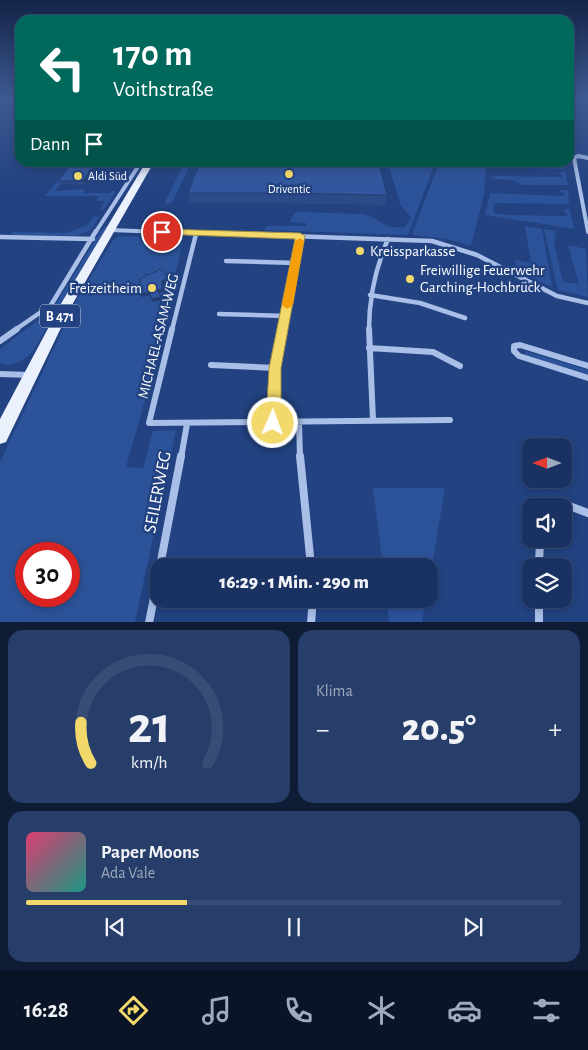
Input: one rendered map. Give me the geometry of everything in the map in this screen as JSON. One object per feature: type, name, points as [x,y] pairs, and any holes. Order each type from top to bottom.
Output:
[{"type":"main road","name":"B 471","points":[[0,436],[66,305],[147,167]]},
{"type":"street","points":[[588,158],[578,156],[574,158],[588,232]]},
{"type":"street","points":[[0,341],[51,305],[93,239],[122,188],[137,167]]},
{"type":"street","points":[[110,230],[423,240],[456,247],[477,255],[541,289],[557,296],[588,304]]},
{"type":"street","name":"MICHAEL-ASAM-WEG","points":[[187,424],[149,423],[196,234]]},
{"type":"street","points":[[273,423],[275,368],[300,236]]},
{"type":"street","points":[[0,237],[93,239]]},
{"type":"street","points":[[374,420],[369,348],[370,295],[378,262],[388,239]]},
{"type":"street","points":[[226,261],[296,264]]},
{"type":"street","points":[[370,295],[420,303],[465,318]]},
{"type":"street","points":[[219,314],[285,316]]},
{"type":"street","points":[[588,366],[520,345],[514,346],[514,351],[519,356],[588,378]]},
{"type":"street","points":[[369,348],[433,352],[442,356],[445,361],[460,366]]},
{"type":"street","points":[[211,365],[275,368]]},
{"type":"street","points":[[0,374],[30,375]]},
{"type":"street","points":[[187,424],[450,420]]},
{"type":"street","points":[[299,422],[299,451],[310,558]]},
{"type":"street","name":"SEILERWEG","points":[[162,558],[187,424]]},
{"type":"street","points":[[572,507],[588,513]]},
{"type":"street","points":[[149,622],[152,608]]},
{"type":"street","points":[[311,622],[312,608]]},
{"type":"street","points":[[539,608],[539,622]]},
{"type":"shaded area","points":[[69,167],[74,167],[55,191],[84,189],[84,193],[109,193],[114,190],[115,193],[104,209],[99,210],[105,201],[96,201],[99,196],[45,196]]},
{"type":"shaded area","points":[[182,167],[189,167],[172,203],[164,204]]},
{"type":"shaded area","points":[[389,167],[434,167],[408,235],[265,230],[266,226],[306,226],[306,223],[290,222],[294,213],[298,212],[362,214],[391,227],[404,227],[411,218],[400,204]]},
{"type":"shaded area","points":[[437,167],[486,167],[484,195],[471,246],[447,239],[413,235]]},
{"type":"shaded area","points":[[521,167],[566,167],[566,169]]},
{"type":"shaded area","points":[[558,172],[566,172],[568,185],[522,185],[513,180],[492,179],[493,176],[563,177]]},
{"type":"shaded area","points":[[560,190],[568,190],[569,204],[495,203],[493,213],[568,216],[563,209],[570,209],[574,229],[485,215],[490,193],[565,196]]},
{"type":"shaded area","points":[[94,216],[99,217],[91,230],[76,236],[11,235],[12,232],[67,233],[87,225]]},
{"type":"shaded area","points":[[110,222],[33,351],[18,363],[5,365],[0,363],[0,349],[52,310],[100,232]]},
{"type":"shaded area","points":[[525,226],[542,229],[552,287],[534,279],[535,277],[516,267],[515,260],[531,263]]},
{"type":"shaded area","points":[[544,229],[556,231],[554,243],[563,282],[579,284],[568,245],[586,249],[588,297],[558,290]]},
{"type":"shaded area","points":[[119,236],[184,238],[141,415],[126,467],[143,468],[153,431],[176,430],[135,622],[0,622],[0,462],[78,297],[114,239]]},
{"type":"shaded area","points":[[525,351],[588,370],[588,374],[525,355]]},
{"type":"shaded area","points":[[373,488],[445,488],[433,558],[382,558]]},
{"type":"shaded area","points":[[388,608],[424,608],[422,622],[389,622]]},
{"type":"building","points":[[69,167],[96,167],[91,169],[83,181],[58,181]]},
{"type":"building","name":"Driventic","points":[[198,167],[380,167],[387,195],[263,193],[188,193]]},
{"type":"building","name":"Freizeitheim","points":[[161,269],[168,278],[162,281],[162,289],[157,290],[161,297],[151,299],[150,292],[140,293],[140,279],[146,276],[145,274],[148,275]]},
{"type":"slow traffic","points":[[287,305],[300,241]]},
{"type":"place","name":"Driventic","points":[[289,174]]},
{"type":"place","name":"Aldi Süd","points":[[78,176]]},
{"type":"place","name":"Kreissparkasse","points":[[360,251]]},
{"type":"place","name":"Freiwillige Feuerwehr Garching-Hochbrück","points":[[410,279]]},
{"type":"place","name":"Freizeitheim","points":[[152,288]]},
{"type":"route","points":[[162,232],[300,236],[275,368],[273,423]]}]
